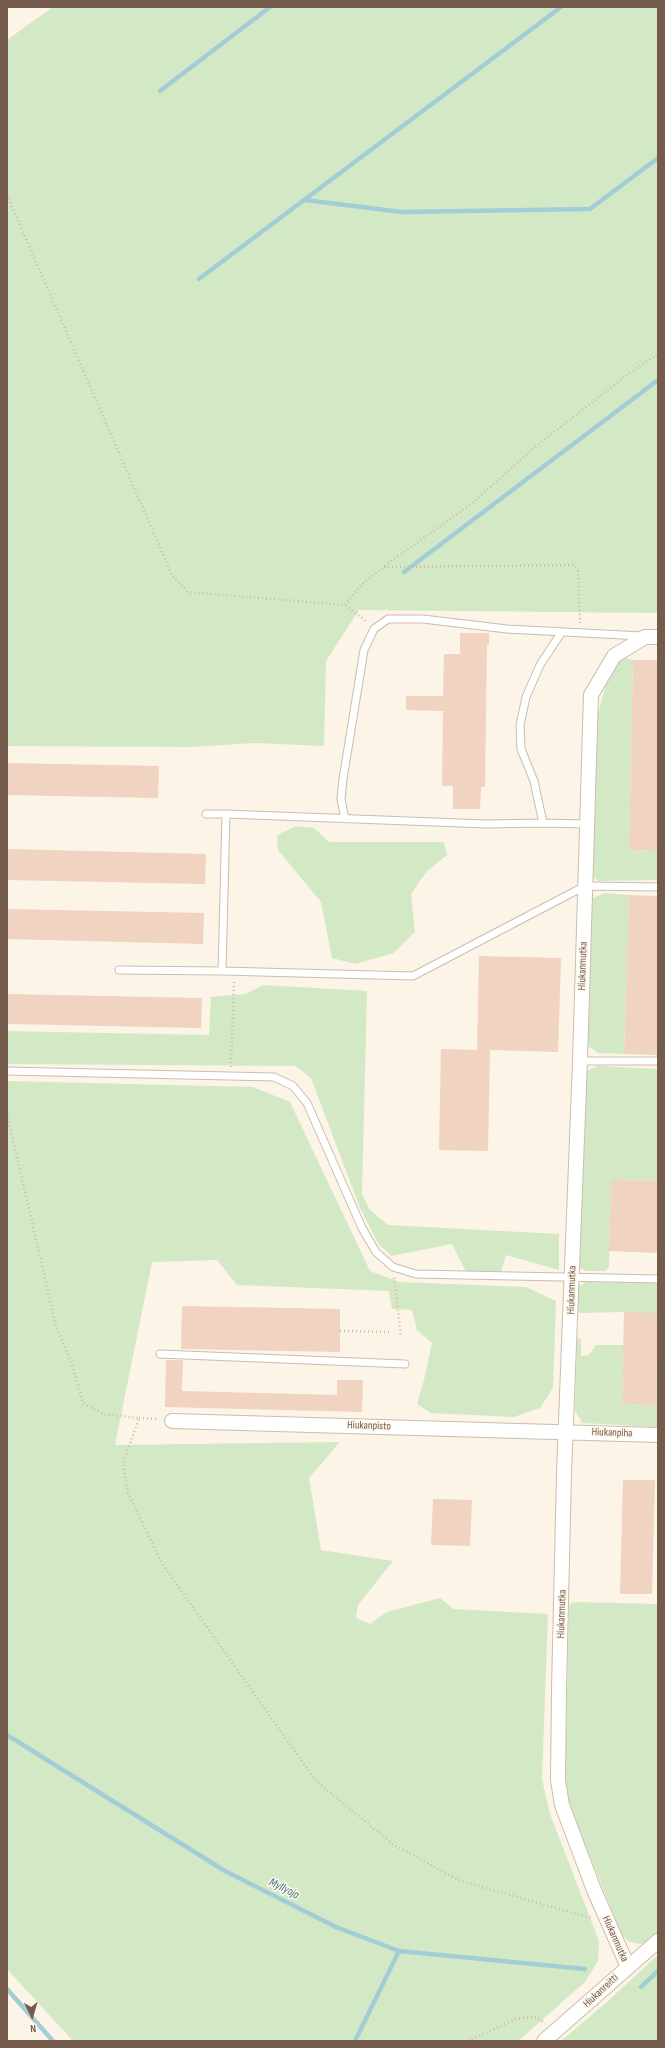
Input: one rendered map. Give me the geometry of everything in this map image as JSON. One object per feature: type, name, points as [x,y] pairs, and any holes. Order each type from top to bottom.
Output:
[{"type":"street","name":"Hiukanmutka","points":[[628,1967],[608,1922],[562,1805],[558,1780],[566,1432],[580,1061],[591,695],[614,656],[651,637]]},
{"type":"street","name":"Hiukanpisto","points":[[166,1420],[566,1432]]},
{"type":"street","name":"Hiukanpiha","points":[[566,1432],[658,1435]]},
{"type":"street","name":"Hiukanreitti","points":[[544,2041],[658,1941]]},
{"type":"lane","points":[[345,819],[341,799],[343,779],[364,650],[374,629],[388,620],[423,619],[507,629],[651,637]]},
{"type":"lane","points":[[543,823],[534,781],[521,750],[520,725],[526,697],[540,665],[561,633]]},
{"type":"lane","points":[[206,814],[486,824],[586,824]]},
{"type":"lane","points":[[222,971],[226,814]]},
{"type":"lane","points":[[118,970],[413,976],[585,886],[658,887]]},
{"type":"lane","points":[[580,1061],[658,1061]]},
{"type":"lane","points":[[7,1071],[274,1077],[293,1086],[307,1103],[362,1228],[376,1252],[393,1267],[416,1274],[658,1279]]},
{"type":"lane","points":[[160,1354],[405,1364]]},
{"type":"path","points":[[7,195],[172,575],[188,592],[345,605],[362,618]]},
{"type":"path","points":[[345,605],[362,584],[471,504],[540,443],[631,372],[658,354]]},
{"type":"path","points":[[384,567],[573,565],[578,571],[580,634]]},
{"type":"path","points":[[230,1075],[234,972]]},
{"type":"path","points":[[7,1114],[56,1326],[72,1364],[83,1403],[103,1414],[166,1420]]},
{"type":"path","points":[[393,1267],[401,1337]]},
{"type":"path","points":[[340,1331],[390,1332]]},
{"type":"path","points":[[139,1418],[123,1464],[128,1493],[164,1565],[316,1781],[394,1845],[461,1881],[608,1922]]},
{"type":"path","points":[[468,2041],[518,2018],[537,2017],[556,2031]]},
{"type":"green space","points":[[53,7],[658,7],[658,613],[359,610],[326,661],[324,746],[255,743],[191,747],[7,746],[7,40]]},
{"type":"green space","points":[[624,658],[633,660],[629,850],[658,851],[658,880],[598,881],[591,876],[596,722],[607,680],[618,661]]},
{"type":"green space","points":[[296,826],[314,828],[329,842],[444,842],[447,855],[427,871],[411,894],[415,932],[394,953],[355,964],[332,958],[321,902],[278,850],[277,835]]},
{"type":"green space","points":[[604,893],[629,895],[624,1054],[598,1053],[588,1046],[585,1040],[591,899]]},
{"type":"green space","points":[[263,985],[367,991],[362,1194],[370,1210],[388,1225],[559,1234],[559,1270],[506,1255],[501,1272],[466,1272],[452,1244],[391,1256],[378,1243],[360,1208],[311,1078],[295,1066],[7,1064],[7,1031],[209,1035],[211,997],[246,994]]},
{"type":"green space","points":[[598,1066],[658,1069],[658,1181],[611,1180],[609,1267],[605,1271],[586,1271],[579,1267],[585,1072]]},
{"type":"green space","points":[[7,1081],[253,1087],[290,1102],[370,1271],[399,1282],[526,1287],[556,1301],[553,1388],[540,1408],[514,1417],[431,1413],[417,1404],[432,1343],[417,1330],[412,1310],[392,1309],[389,1291],[237,1285],[217,1260],[152,1262],[115,1445],[340,1442],[309,1478],[321,1550],[393,1561],[358,1605],[356,1618],[370,1624],[387,1612],[440,1598],[454,1609],[548,1614],[542,1779],[550,1814],[599,1941],[598,1961],[585,1982],[518,2041],[73,2041],[7,1969]]},
{"type":"green space","points":[[587,1282],[658,1283],[658,1332],[624,1312],[580,1313],[577,1309],[578,1286]]},
{"type":"green space","points":[[581,1338],[581,1356],[589,1355],[596,1345],[624,1345],[622,1404],[655,1405],[658,1338],[658,1427],[582,1423],[575,1410],[577,1339]]},
{"type":"green space","points":[[571,1603],[658,1604],[658,1934],[645,1943],[638,1944],[628,1941],[621,1933],[568,1803],[565,1783],[569,1608]]},
{"type":"green space","points":[[658,1955],[658,2041],[561,2041],[608,2001]]},
{"type":"building","points":[[460,633],[489,633],[489,645],[487,645],[485,787],[481,787],[480,809],[453,809],[453,786],[442,786],[443,711],[406,710],[406,696],[443,696],[444,654],[460,654]]},
{"type":"building","points":[[633,660],[658,660],[658,851],[629,850]]},
{"type":"building","points":[[7,763],[159,766],[158,798],[7,795]]},
{"type":"building","points":[[7,849],[206,854],[205,884],[7,880]]},
{"type":"building","points":[[629,895],[658,896],[658,1055],[624,1054]]},
{"type":"building","points":[[7,909],[204,913],[203,944],[7,939]]},
{"type":"building","points":[[479,956],[561,958],[558,1052],[490,1050],[488,1151],[439,1150],[441,1049],[477,1050]]},
{"type":"building","points":[[7,994],[202,998],[201,1028],[7,1024]]},
{"type":"building","points":[[611,1180],[658,1181],[658,1253],[609,1251]]},
{"type":"building","points":[[182,1306],[340,1309],[340,1352],[181,1349]]},
{"type":"building","points":[[624,1312],[658,1313],[656,1405],[622,1404]]},
{"type":"building","points":[[166,1360],[183,1360],[182,1391],[337,1395],[337,1380],[363,1380],[362,1412],[165,1407]]},
{"type":"building","points":[[623,1480],[655,1480],[652,1594],[620,1594]]},
{"type":"building","points":[[433,1499],[472,1500],[470,1546],[431,1545]]},
{"type":"waterway","points":[[160,91],[270,7]]},
{"type":"waterway","points":[[199,279],[561,7]]},
{"type":"waterway","points":[[305,200],[402,212],[590,209],[658,158]]},
{"type":"waterway","points":[[404,572],[658,380]]},
{"type":"waterway","name":"Myllyoja","points":[[7,1735],[225,1871],[336,1927],[399,1951],[585,1969]]},
{"type":"waterway","points":[[355,2041],[399,1951]]},
{"type":"waterway","name":"Myllyoja","points":[[641,1987],[658,1971]]},
{"type":"waterway","points":[[7,1989],[53,2041]]}]
